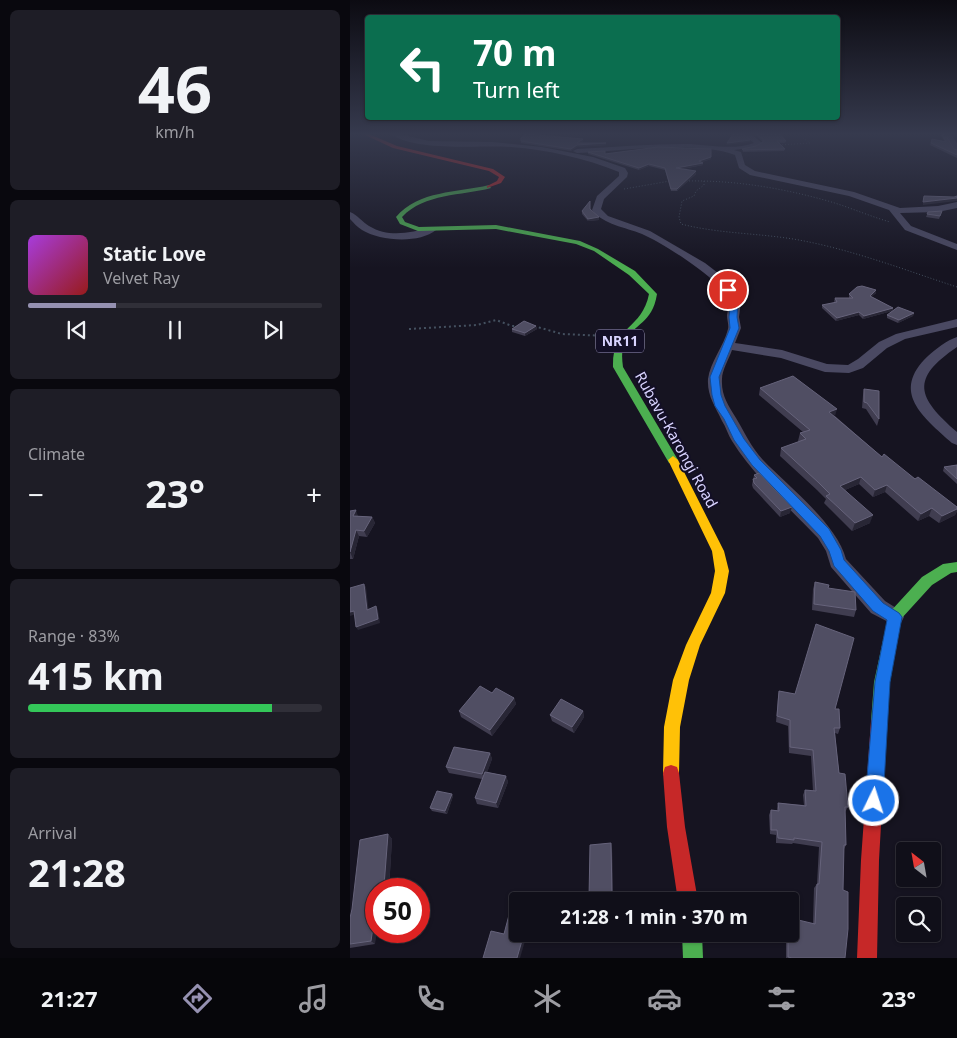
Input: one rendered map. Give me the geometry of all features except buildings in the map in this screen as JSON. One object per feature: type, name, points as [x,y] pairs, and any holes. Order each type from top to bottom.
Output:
[{"type":"main road","name":"Rubavu-Karongi Road","points":[[501,179],[499,182],[488,188],[412,205],[401,212],[399,217],[402,223],[418,229],[496,227],[566,238],[590,246],[632,274],[654,294],[653,307],[624,336],[616,347],[614,357],[689,489],[720,560],[722,575],[720,590],[683,671],[675,704],[671,739],[670,766],[673,816],[686,892]]},
{"type":"main road","points":[[867,958],[870,860],[882,682],[894,617],[927,581],[948,568],[957,567]]},
{"type":"main road","points":[[693,942],[694,958]]},
{"type":"street","points":[[621,179],[606,193],[597,205],[596,210],[598,213],[615,223],[654,237],[714,274],[732,294],[735,328],[715,377],[716,395],[720,406],[729,419],[739,440],[756,462],[824,533],[835,550],[838,562],[850,577],[859,584],[878,607],[894,617]]},
{"type":"street","points":[[779,179],[850,194],[897,210],[931,209],[957,205]]},
{"type":"street","points":[[897,210],[893,210],[908,228],[957,247]]},
{"type":"street","points":[[350,214],[366,229],[392,236],[414,235],[431,230]]},
{"type":"street","points":[[729,346],[791,356],[817,367],[836,370],[851,368],[865,361],[883,345],[897,338],[918,331],[957,324]]},
{"type":"street","points":[[957,341],[945,348],[923,368],[916,379],[916,388],[930,416],[957,440]]},
{"type":"path","points":[[606,193],[651,183],[675,181]]},
{"type":"path","points":[[682,181],[742,185],[809,197],[908,228]]},
{"type":"path","points":[[704,181],[704,185],[698,188],[694,196],[682,201],[679,217],[682,224],[696,229],[725,233],[799,240],[858,254],[957,287]]},
{"type":"path","points":[[410,329],[477,324],[496,320],[512,326],[521,326]]},
{"type":"path","points":[[530,326],[539,326],[562,334],[590,337],[624,336]]},
{"type":"traffic: fast","points":[[489,187],[428,198],[407,209],[399,217],[402,223],[418,229],[496,227],[578,242],[596,250],[632,273],[653,294],[651,306],[646,315],[620,343],[617,353],[618,367],[673,460]]},
{"type":"traffic: fast","points":[[879,721],[882,682],[894,617],[927,581],[948,568],[957,567]]},
{"type":"traffic: fast","points":[[692,942],[693,958]]},
{"type":"traffic: slow","points":[[671,773],[672,727],[681,680],[693,645],[718,593],[722,571],[718,551],[673,460]]},
{"type":"traffic: jam","points":[[489,187],[499,182],[501,179]]},
{"type":"traffic: jam","points":[[867,958],[870,860],[879,721]]},
{"type":"traffic: jam","points":[[671,773],[676,827],[687,892]]},
{"type":"route","points":[[728,290],[734,300],[733,317],[735,328],[715,377],[716,395],[720,406],[729,419],[739,440],[756,462],[824,533],[835,550],[838,562],[850,577],[859,584],[878,607],[894,617],[882,682],[874,801]]}]
